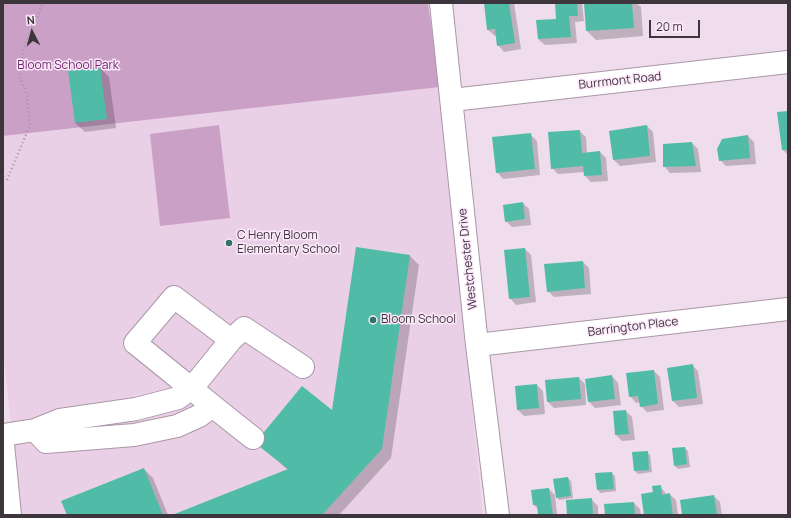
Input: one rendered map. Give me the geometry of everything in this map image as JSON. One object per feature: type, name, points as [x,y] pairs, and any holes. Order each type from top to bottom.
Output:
[{"type":"street","name":"Westchester Drive","points":[[441,3],[477,345],[498,515]]},
{"type":"street","name":"Burrmont Road","points":[[452,100],[788,62]]},
{"type":"street","points":[[231,340],[174,297],[135,343],[253,438]]},
{"type":"street","name":"Barrington Place","points":[[477,345],[788,309]]},
{"type":"street","points":[[3,436],[35,430],[60,420],[136,409],[178,398],[192,388],[231,340],[244,328],[303,367]]},
{"type":"street","points":[[35,430],[46,442],[134,435],[177,426],[199,416],[213,406]]},
{"type":"street","points":[[3,444],[10,515]]},
{"type":"path","points":[[3,180],[7,180],[30,125],[27,95],[20,77],[23,51],[43,3]]},
{"type":"shaded area","name":"C Henry Bloom Elementary School","points":[[440,87],[483,515],[21,515],[3,350],[3,136]]},
{"type":"green space","name":"Bloom School Park","points":[[3,3],[428,3],[440,87],[3,136]]},
{"type":"green space","points":[[219,125],[230,218],[160,226],[150,134]]},
{"type":"building","points":[[484,3],[509,3],[515,43],[497,46],[495,29],[487,30]]},
{"type":"building","points":[[555,3],[577,3],[578,16],[569,16],[571,37],[538,39],[536,20],[556,19]]},
{"type":"building","points":[[584,3],[632,3],[634,28],[586,31]]},
{"type":"building","points":[[100,67],[107,119],[75,123],[68,71]]},
{"type":"building","points":[[788,111],[788,150],[782,150],[777,112]]},
{"type":"building","points":[[647,125],[650,156],[613,160],[609,131]]},
{"type":"building","points":[[580,130],[582,153],[600,151],[602,175],[584,176],[583,166],[551,169],[548,132]]},
{"type":"building","points":[[531,133],[535,169],[496,173],[492,137]]},
{"type":"building","points":[[748,135],[750,158],[719,161],[717,149],[722,139]]},
{"type":"building","points":[[692,142],[696,166],[663,167],[663,144]]},
{"type":"building","points":[[523,202],[525,219],[505,222],[503,205]]},
{"type":"building","name":"Bloom School","points":[[356,247],[410,255],[382,449],[322,515],[172,515],[288,469],[255,443],[302,386],[332,410]]},
{"type":"building","points":[[525,248],[530,297],[509,299],[504,250]]},
{"type":"building","points":[[583,261],[585,288],[547,292],[544,264]]},
{"type":"building","points":[[693,364],[697,398],[672,401],[667,368]]},
{"type":"building","points":[[654,370],[658,404],[640,407],[638,396],[629,397],[626,373]]},
{"type":"building","points":[[612,375],[615,399],[588,402],[585,379]]},
{"type":"building","points":[[579,377],[581,399],[547,402],[545,380]]},
{"type":"building","points":[[537,384],[539,408],[517,410],[515,386]]},
{"type":"building","points":[[626,410],[629,434],[615,435],[613,411]]},
{"type":"building","points":[[685,447],[687,464],[674,466],[672,448]]},
{"type":"building","points":[[648,451],[649,470],[634,471],[632,452]]},
{"type":"building","points":[[144,468],[163,515],[67,515],[61,501]]},
{"type":"building","points":[[612,472],[614,489],[597,490],[595,473]]},
{"type":"building","points":[[568,477],[571,496],[556,498],[553,479]]},
{"type":"building","points":[[661,485],[662,495],[670,493],[673,515],[644,515],[641,494],[653,492],[652,486]]},
{"type":"building","points":[[549,488],[553,515],[538,515],[537,505],[533,505],[531,490]]},
{"type":"building","points":[[714,495],[717,515],[682,515],[680,500]]},
{"type":"building","points":[[592,498],[593,515],[567,515],[566,500]]},
{"type":"building","points":[[634,502],[635,515],[605,515],[604,504]]},
{"type":"place","name":"C Henry Bloom Elementary School","points":[[229,243]]},
{"type":"place","name":"Bloom School","points":[[373,320]]}]
